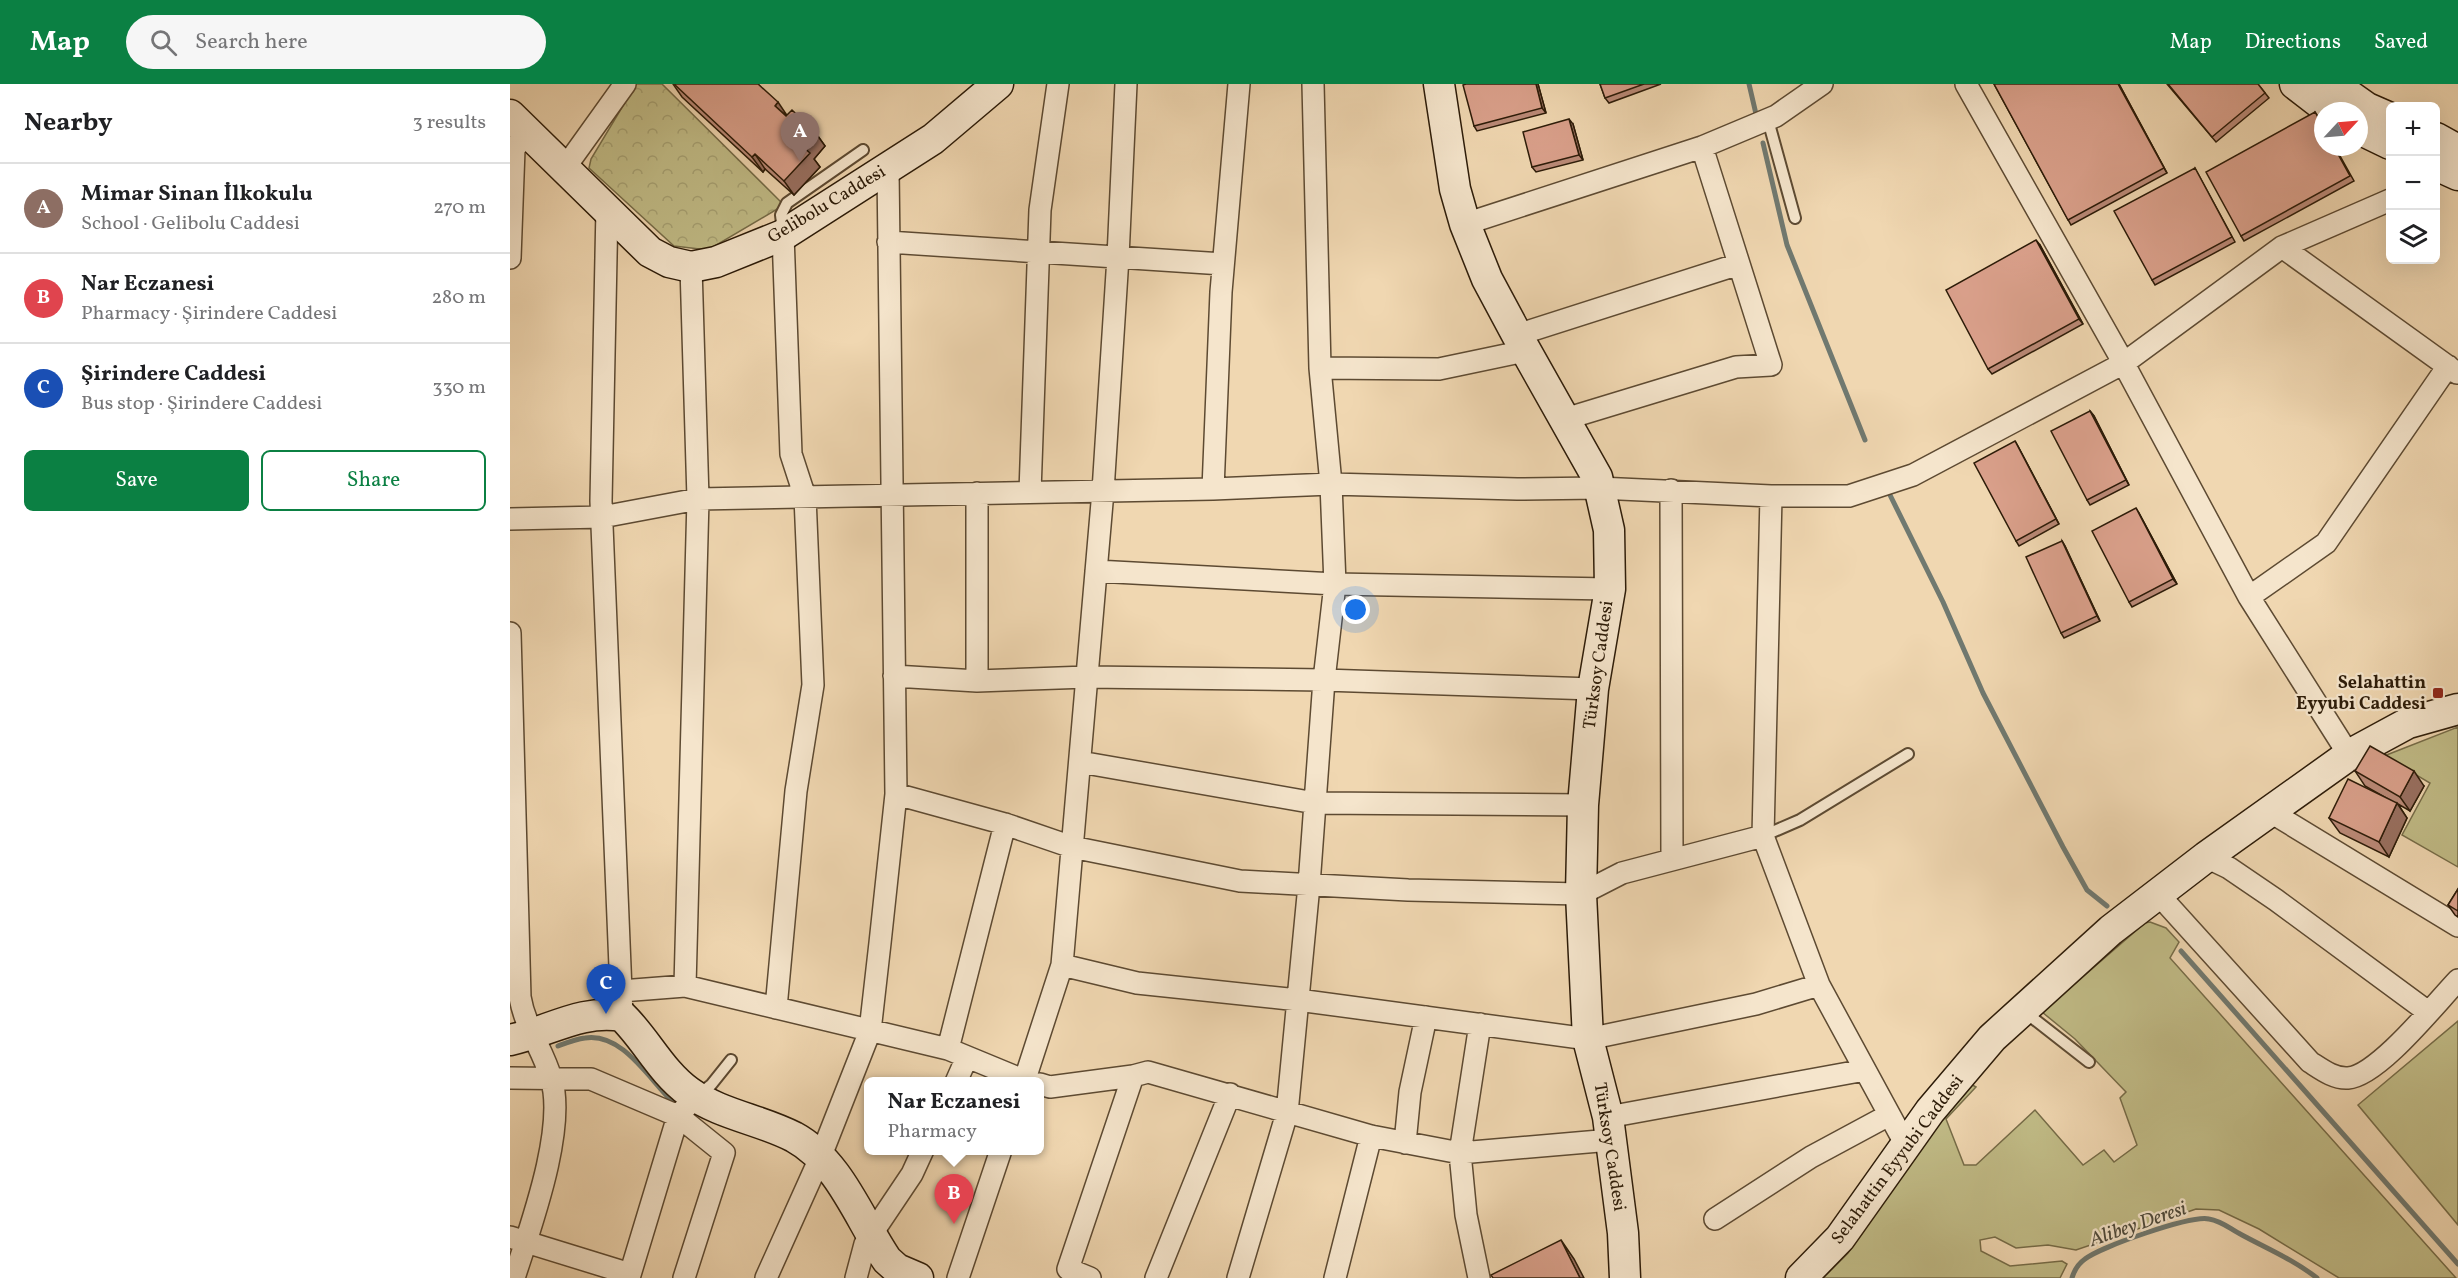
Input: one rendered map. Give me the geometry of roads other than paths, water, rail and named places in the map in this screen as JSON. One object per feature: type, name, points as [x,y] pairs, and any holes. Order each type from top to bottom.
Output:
[{"type":"street","points":[[564,170],[625,84]]},
{"type":"street","name":"Gelibolu Caddesi","points":[[518,124],[650,252],[669,262],[691,267],[716,262],[783,235],[933,140],[973,103],[998,84]]},
{"type":"street","points":[[1030,492],[1040,210],[1058,84]]},
{"type":"street","points":[[1030,1077],[1062,965],[1103,491],[1126,84]]},
{"type":"street","points":[[1212,489],[1223,264],[1239,84]]},
{"type":"street","points":[[1238,1278],[1287,1113],[1309,885],[1324,680],[1335,584],[1331,484],[1320,368],[1313,84]]},
{"type":"street","name":"Türksoy Caddesi","points":[[1439,84],[1455,189],[1465,225],[1487,279],[1597,477],[1609,530],[1610,590],[1593,689],[1583,805],[1581,894],[1588,1039],[1610,1129],[1623,1233],[1625,1278]]},
{"type":"street","points":[[1465,225],[1702,147],[1768,120],[1822,84]]},
{"type":"street","points":[[1966,84],[2124,363],[2249,597],[2349,755]]},
{"type":"street","points":[[2295,84],[2318,102]]},
{"type":"street","points":[[2333,84],[2367,108],[2386,116]]},
{"type":"street","points":[[510,258],[514,149],[518,124]]},
{"type":"street","points":[[2368,133],[2386,142]]},
{"type":"street","points":[[1565,419],[1736,367],[1771,364],[1702,147]]},
{"type":"street","points":[[2440,148],[2448,168]]},
{"type":"street","points":[[766,1278],[820,1158],[870,1031],[896,794],[888,170]]},
{"type":"street","points":[[510,519],[602,517],[698,499],[1212,489],[1331,484],[1517,489],[1599,488],[1771,496],[1849,496],[1913,476],[2124,363],[2282,247],[2386,202]]},
{"type":"street","points":[[607,208],[602,517],[621,1004],[669,1073],[687,1106],[724,1153],[684,1278]]},
{"type":"street","points":[[776,1008],[796,791],[813,686],[805,497],[791,454],[783,235]]},
{"type":"street","points":[[888,242],[1223,264]]},
{"type":"street","points":[[2249,597],[2326,543],[2453,369],[2282,247]]},
{"type":"street","points":[[1320,368],[1439,369],[1521,343],[1739,264]]},
{"type":"street","points":[[685,986],[698,499],[691,267]]},
{"type":"street","points":[[1671,490],[1672,858]]},
{"type":"street","points":[[977,494],[977,681]]},
{"type":"street","points":[[1771,496],[1763,836],[1819,985],[1907,1147]]},
{"type":"street","points":[[1096,571],[1335,584],[1610,590]]},
{"type":"street","points":[[510,633],[520,997],[526,1022],[521,1037]]},
{"type":"street","points":[[894,676],[977,681],[1087,677],[1324,680],[1593,689]]},
{"type":"street","name":"Selahattin Eyyubi Caddesi","points":[[1801,1278],[1840,1238],[1907,1147],[1930,1111],[1992,1038],[2021,1009],[2111,930],[2206,857],[2349,755],[2408,723],[2458,709]]},
{"type":"street","points":[[1080,762],[1315,803],[1583,805]]},
{"type":"street","points":[[896,794],[1005,824],[1072,847],[1240,881],[1408,890],[1581,894],[1622,873],[1672,858],[1763,836]]},
{"type":"street","points":[[2269,811],[2458,926]]},
{"type":"street","points":[[956,1077],[957,1053],[1005,824]]},
{"type":"street","points":[[2206,857],[2229,868],[2276,900],[2428,1012]]},
{"type":"street","points":[[2158,894],[2310,1062],[2329,1074],[2346,1078],[2368,1070],[2391,1052],[2458,980]]},
{"type":"street","points":[[1062,965],[1137,983],[1298,1000],[1588,1039],[1756,1004],[1819,985]]},
{"type":"street","points":[[521,1037],[580,1017],[607,1013],[621,1004],[685,986],[957,1053],[1017,1077]]},
{"type":"street","points":[[1405,1143],[1410,1092],[1426,1017]]},
{"type":"street","points":[[1479,1278],[1466,1215],[1460,1153],[1480,1024]]},
{"type":"street","points":[[514,1278],[518,1240],[555,1136],[552,1079],[521,1037]]},
{"type":"street","points":[[1044,1086],[1050,1087],[1133,1076],[1148,1071],[1371,1136],[1460,1153],[1610,1129],[1865,1070]]},
{"type":"street","points":[[1090,1278],[1068,1269],[1133,1076]]},
{"type":"street","points":[[510,1078],[591,1079],[687,1106],[718,1110],[792,1137],[820,1158],[835,1174],[887,1260],[897,1269],[918,1278]]},
{"type":"street","points":[[1156,1278],[1230,1094]]},
{"type":"street","points":[[518,1240],[630,1276],[687,1106]]},
{"type":"street","points":[[1715,1219],[1811,1157],[1889,1115]]},
{"type":"street","points":[[1335,1278],[1371,1136]]},
{"type":"street","points":[[856,1278],[865,1244],[912,1174],[921,1155]]},
{"type":"street","points":[[958,1278],[999,1155]]},
{"type":"lane","points":[[1768,120],[1795,218]]},
{"type":"lane","points":[[783,235],[781,215],[787,203],[863,150]]},
{"type":"lane","points":[[1763,836],[1800,820],[1908,754]]},
{"type":"lane","points":[[2021,1009],[2089,1062]]},
{"type":"lane","points":[[687,1106],[711,1085],[731,1060]]},
{"type":"waterway","points":[[1749,84],[1756,114]]},
{"type":"waterway","points":[[1763,143],[1787,245],[1865,440]]},
{"type":"waterway","points":[[1890,495],[1943,602],[1983,693],[2063,847],[2087,890],[2107,906]]},
{"type":"waterway","points":[[2181,951],[2458,1264]]},
{"type":"waterway","points":[[558,1046],[585,1038],[599,1038],[612,1043],[635,1060],[674,1103]]},
{"type":"waterway","name":"Alibey Deresi","points":[[2072,1278],[2083,1261],[2108,1247],[2146,1233],[2199,1219],[2222,1223],[2281,1255],[2317,1278]]},
{"type":"place","name":"Mimar Sinan İlkokulu","points":[[800,162]]},
{"type":"place","name":"Selahattin Eyyubi Caddesi","points":[[2438,693]]},
{"type":"place","name":"Şirindere Caddesi","points":[[606,1014]]},
{"type":"place","name":"Nar Eczanesi","points":[[954,1224]]}]
